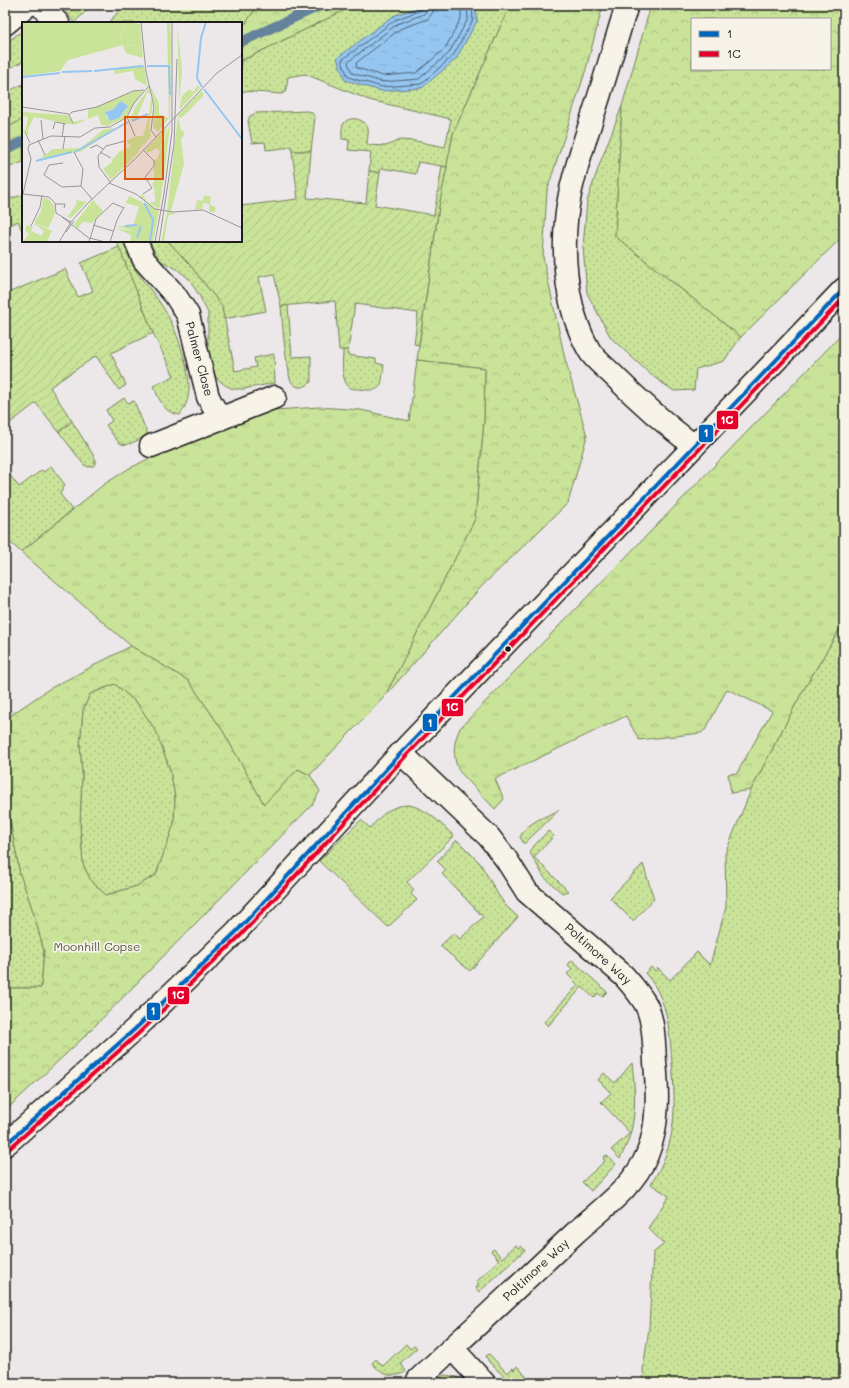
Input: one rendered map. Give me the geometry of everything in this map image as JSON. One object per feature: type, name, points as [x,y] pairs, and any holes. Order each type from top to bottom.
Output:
[{"type":"street","points":[[5,24],[28,5]]},
{"type":"street","points":[[40,5],[57,22]]},
{"type":"street","points":[[627,5],[582,150],[570,194],[565,240],[569,292],[578,326],[590,352],[638,401],[694,446]]},
{"type":"street","name":"Palmer Close","points":[[136,242],[144,260],[176,294],[188,315],[208,398],[220,419]]},
{"type":"street","points":[[5,1146],[107,1055],[236,932],[401,753],[844,289]]},
{"type":"street","points":[[151,446],[275,398]]},
{"type":"street","name":"Poltimore Way","points":[[401,753],[490,837],[506,859],[526,892],[624,976],[632,985],[646,1006],[652,1026],[657,1111],[654,1133],[648,1154],[638,1173],[625,1188],[418,1380]]},
{"type":"street","points":[[452,1348],[484,1383]]},
{"type":"green space","points":[[63,5],[92,5],[75,22],[73,22]]},
{"type":"green space","points":[[123,5],[258,5],[242,26],[242,22],[110,22]]},
{"type":"green space","points":[[258,5],[355,5],[242,61],[242,26]]},
{"type":"green space","points":[[355,5],[424,5],[393,16],[477,21],[475,5],[510,5],[453,134],[447,167],[418,162],[416,174],[381,168],[380,173],[369,171],[371,152],[348,150],[349,140],[342,139],[342,129],[344,123],[350,119],[358,119],[364,123],[368,129],[367,145],[386,146],[400,140],[415,141],[445,147],[451,119],[369,100],[305,74],[288,77],[286,91],[282,94],[242,91],[242,61]]},
{"type":"green space","points":[[510,5],[603,5],[586,69],[547,191],[543,257],[565,359],[587,436],[568,503],[481,587],[385,696],[475,519],[484,421],[485,368],[417,360],[439,206],[453,134]]},
{"type":"green space","points":[[651,5],[844,5],[844,235],[741,337],[615,236],[622,106]]},
{"type":"green space","points":[[22,31],[22,62],[5,71],[5,44]]},
{"type":"green space","points":[[22,84],[22,120],[5,129],[5,93]]},
{"type":"green space","points":[[622,106],[615,236],[741,337],[724,361],[696,369],[694,390],[674,391],[651,375],[611,338],[587,293],[583,247],[587,201]]},
{"type":"green space","points":[[311,112],[315,117],[311,151],[292,151],[292,147],[266,150],[265,142],[252,143],[248,121],[250,116],[256,113]]},
{"type":"green space","points":[[22,120],[22,162],[5,169],[5,129]]},
{"type":"green space","points":[[292,151],[311,151],[307,198],[366,203],[369,171],[380,173],[375,205],[434,215],[442,166],[447,167],[439,206],[419,345],[414,344],[418,313],[355,304],[348,350],[339,350],[335,301],[281,306],[274,274],[259,277],[266,311],[224,319],[222,306],[190,265],[169,242],[242,242],[242,206],[298,199]]},
{"type":"green space","points":[[22,195],[22,231],[18,221],[9,226],[5,218],[5,204],[10,199]]},
{"type":"green space","points":[[116,242],[124,242],[132,264],[161,304],[177,336],[186,365],[189,385],[187,402],[180,415],[174,414],[163,405],[153,386],[174,376],[153,333]]},
{"type":"green space","points":[[150,242],[169,242],[190,265],[222,306],[235,371],[256,367],[254,358],[274,354],[275,383],[243,389],[233,389],[216,378],[208,350],[208,313],[189,279],[177,269],[159,260]]},
{"type":"green space","points":[[119,247],[153,333],[111,353],[126,385],[119,390],[96,356],[50,387],[72,421],[59,432],[36,403],[5,427],[5,287],[8,293],[65,269],[78,297],[93,291],[81,263]]},
{"type":"green space","points":[[288,305],[292,357],[311,356],[311,382],[303,387],[295,386],[289,376],[281,306]]},
{"type":"green space","points":[[844,332],[844,622],[801,694],[751,790],[731,793],[728,774],[737,773],[772,711],[727,689],[706,729],[701,733],[639,740],[626,716],[495,779],[504,799],[495,809],[459,771],[455,760],[454,750],[460,728]]},
{"type":"green space","points":[[343,350],[348,350],[348,355],[376,359],[376,363],[384,365],[381,383],[377,389],[368,390],[349,387],[345,382],[343,373]]},
{"type":"green space","points":[[417,360],[485,368],[484,421],[475,519],[385,696],[310,775],[298,769],[264,804],[223,731],[189,681],[131,646],[21,552],[103,485],[128,469],[156,455],[239,420],[275,410],[319,407],[361,410],[409,421]]},
{"type":"green space","points":[[124,398],[128,403],[134,401],[148,435],[127,444],[119,442],[106,425],[112,421],[106,410]]},
{"type":"green space","points":[[72,421],[95,458],[95,464],[93,466],[89,467],[84,465],[59,432]]},
{"type":"green space","points":[[51,466],[65,485],[60,494],[72,510],[21,552],[5,538],[5,469],[19,487],[42,470],[44,472]]},
{"type":"green space","points":[[844,622],[844,1383],[644,1383],[643,1369],[649,1328],[653,1253],[664,1244],[648,1228],[669,1196],[651,1184],[666,1155],[673,1125],[674,1111],[673,1079],[668,1024],[664,1006],[656,988],[645,973],[651,967],[655,971],[658,968],[670,980],[697,952],[710,965],[726,907],[725,854],[751,790],[801,694]]},
{"type":"green space","name":"Moonhill Copse","points":[[131,646],[189,681],[223,731],[264,804],[298,769],[310,775],[320,791],[312,805],[83,1038],[5,1111],[5,988],[41,988],[44,951],[33,911],[20,874],[10,820],[5,818],[5,719],[49,689]],"holes":[[[115,684],[138,704],[156,731],[170,770],[175,797],[174,824],[156,875],[137,886],[106,895],[91,881],[83,864],[80,825],[82,773],[80,745],[83,710],[90,694]]]},
{"type":"green space","points":[[115,684],[138,704],[156,731],[170,770],[175,797],[174,824],[156,875],[137,886],[106,895],[91,881],[83,864],[80,825],[82,773],[80,745],[83,710],[90,694]]},
{"type":"green space","points":[[402,805],[409,805],[428,813],[454,836],[407,882],[414,890],[411,894],[417,900],[388,927],[319,861],[361,820],[370,828],[391,809]]},
{"type":"green space","points":[[559,810],[524,844],[520,837],[527,827],[537,820]]},
{"type":"green space","points":[[5,818],[10,820],[20,874],[33,911],[44,951],[41,988],[5,988]]},
{"type":"green space","points":[[548,831],[554,836],[534,857],[568,891],[562,893],[544,877],[529,851]]},
{"type":"green space","points":[[457,840],[480,863],[506,906],[518,917],[470,971],[440,946],[454,933],[460,939],[483,917],[442,874],[446,870],[437,861]]},
{"type":"green space","points":[[643,864],[654,899],[633,921],[610,898]]},
{"type":"green space","points":[[572,960],[607,992],[602,997],[598,993],[594,998],[582,987],[548,1026],[544,1022],[578,985],[567,974],[572,969],[568,965]]},
{"type":"green space","points":[[632,1063],[634,1110],[632,1129],[620,1159],[611,1150],[630,1133],[601,1102],[611,1093],[598,1080],[604,1073],[615,1083]]},
{"type":"green space","points":[[606,1155],[616,1164],[591,1191],[582,1182],[605,1161],[603,1158]]},
{"type":"green space","points":[[516,1245],[518,1248],[521,1246],[525,1250],[479,1292],[476,1288],[479,1284],[476,1282],[499,1260],[491,1251],[494,1249],[502,1258]]},
{"type":"green space","points":[[406,1344],[410,1349],[414,1346],[417,1348],[400,1363],[406,1371],[403,1373],[389,1375],[380,1371],[372,1363],[376,1359],[383,1366]]},
{"type":"green space","points":[[489,1354],[507,1373],[513,1368],[514,1370],[517,1366],[526,1376],[519,1383],[511,1383],[489,1362],[486,1356]]},
{"type":"green space","points":[[444,1375],[457,1377],[468,1383],[432,1383]]},
{"type":"water","points":[[424,5],[475,5],[477,21],[456,59],[422,88],[381,91],[345,80],[337,58],[393,16]]},
{"type":"waterway","points":[[242,42],[322,5]]},
{"type":"waterway","points":[[5,150],[22,142]]},
{"type":"transit line","name":"1","points":[[5,1145],[135,1029],[236,932],[401,753],[844,289]]},
{"type":"transit line","name":"1C","points":[[9,1149],[139,1033],[240,936],[405,757],[844,298]]}]
